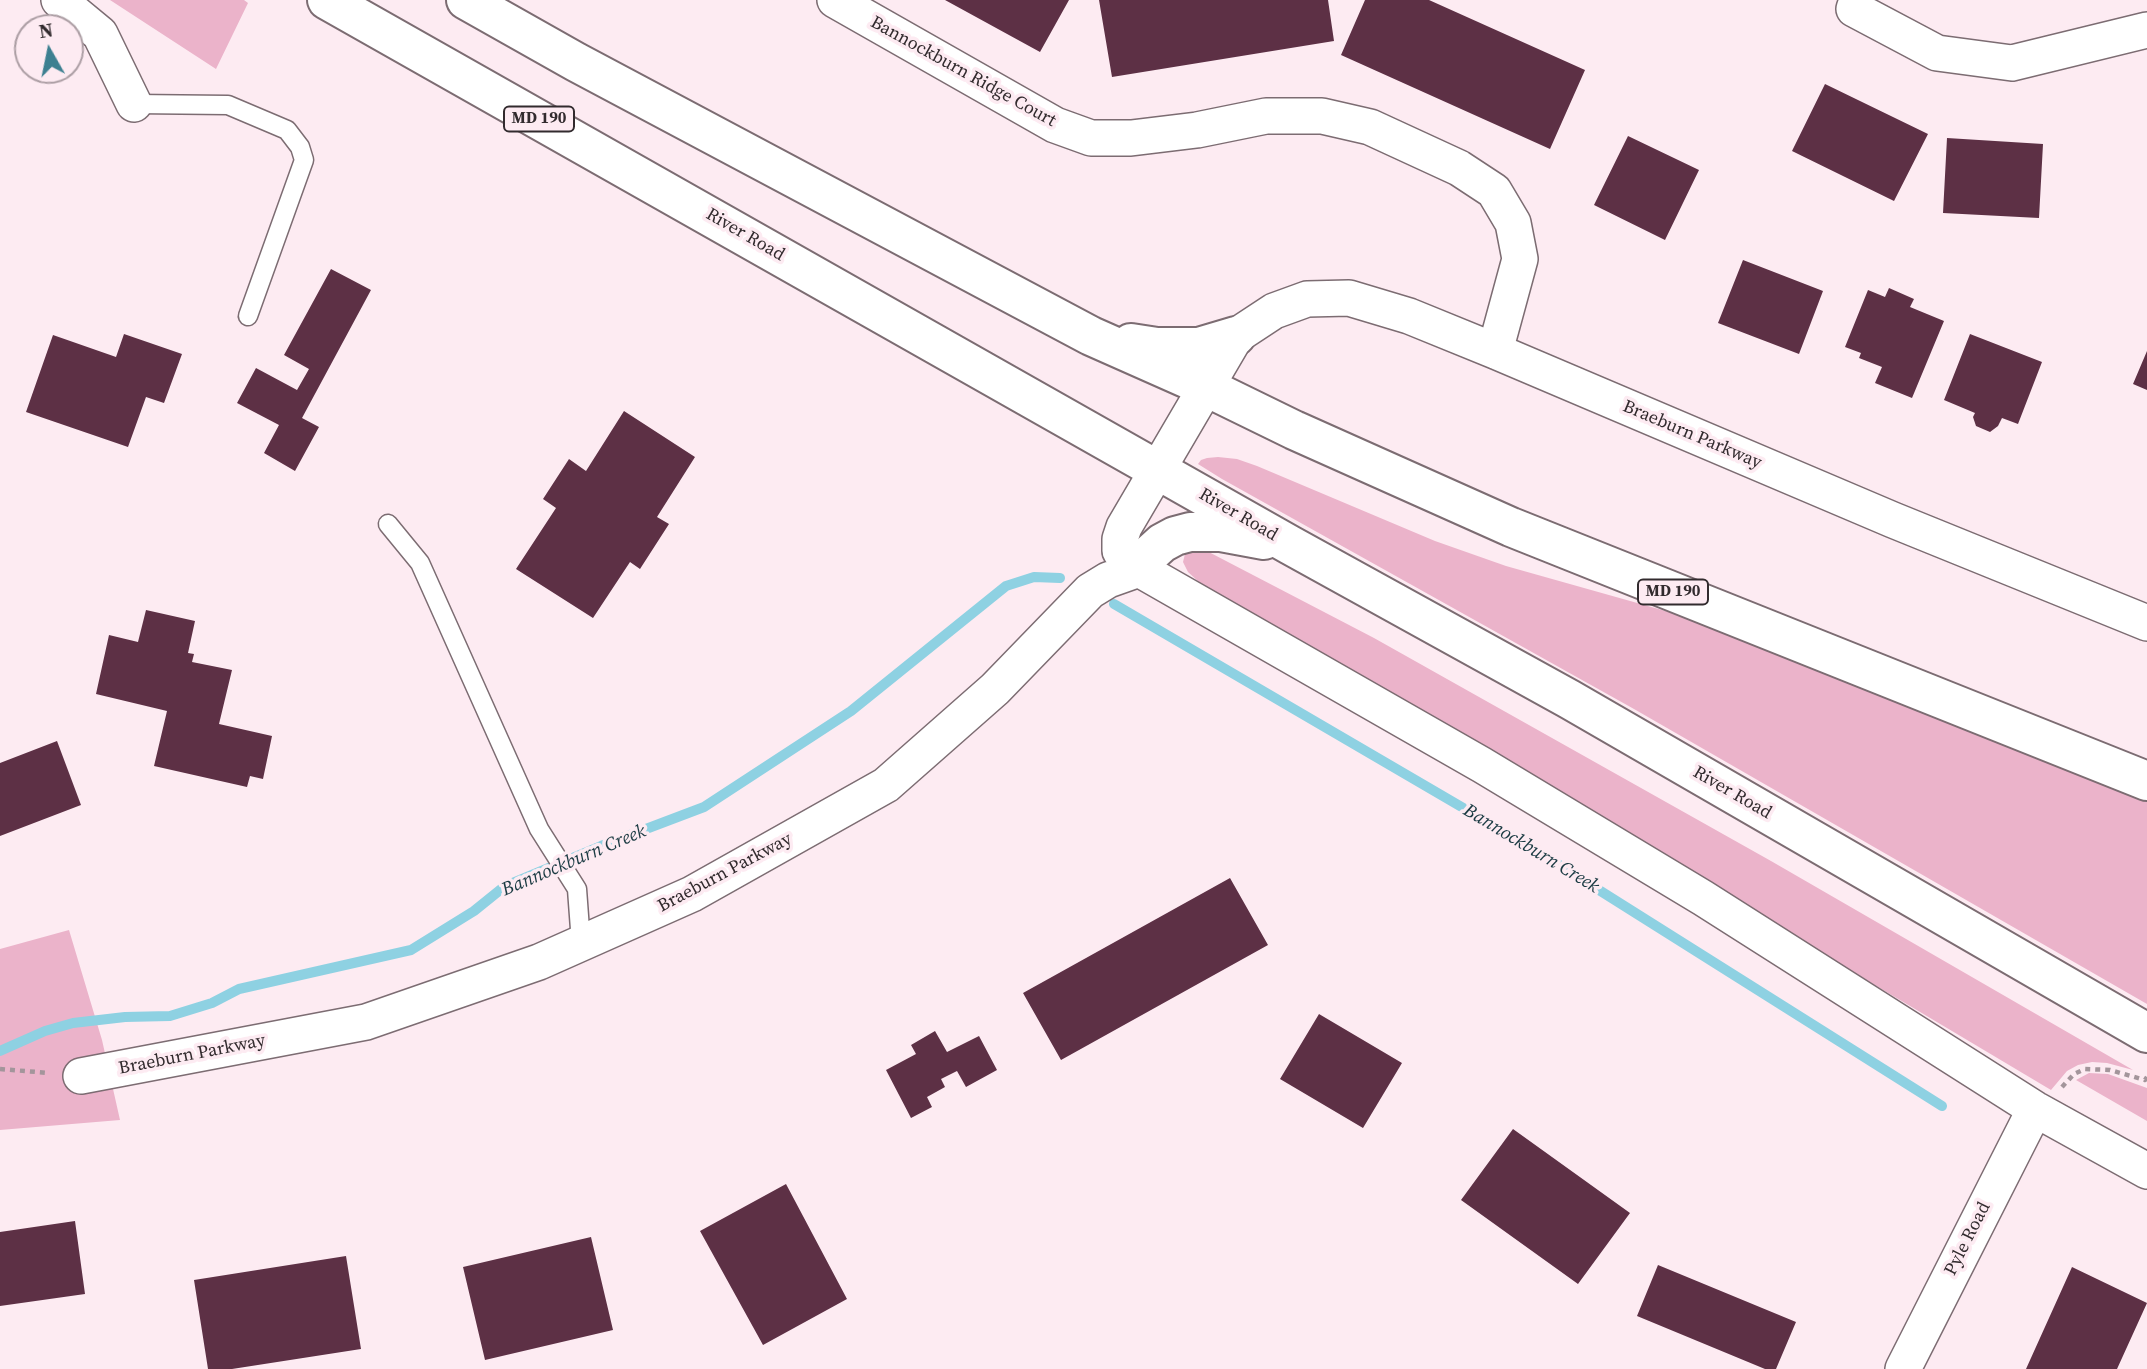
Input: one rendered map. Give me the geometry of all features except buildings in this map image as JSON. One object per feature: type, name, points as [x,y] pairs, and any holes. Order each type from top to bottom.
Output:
[{"type":"main road","name":"River Road","points":[[327,0],[1290,545],[1569,699],[2147,1033]]},
{"type":"main road","name":"MD 190","points":[[466,0],[576,62],[1091,336],[1511,527],[2147,782]]},
{"type":"main road","points":[[1091,336],[1157,347],[1199,347],[1236,336]]},
{"type":"main road","points":[[1139,569],[1162,544],[1175,536],[1190,532],[1221,532],[1290,545]]},
{"type":"street","points":[[59,0],[100,34],[134,104]]},
{"type":"street","name":"Bannockburn Ridge Court","points":[[835,0],[1055,125],[1091,138],[1131,138],[1171,133],[1266,116],[1322,116],[1370,127],[1459,168],[1494,191],[1513,223],[1520,258],[1495,351]]},
{"type":"street","points":[[1855,4],[1937,53],[2012,63],[2147,30]]},
{"type":"street","name":"Braeburn Parkway","points":[[1236,336],[1274,312],[1307,299],[1349,298],[1409,316],[1893,520],[2147,623]]},
{"type":"street","points":[[1236,336],[1124,527],[1120,551],[1127,561],[1494,772],[1703,898],[2040,1111],[2147,1171]]},
{"type":"street","name":"Braeburn Parkway","points":[[81,1076],[366,1023],[539,962],[692,894],[886,785],[995,688],[1090,591],[1108,579],[1139,569]]},
{"type":"street","name":"Pyle Road","points":[[1903,1369],[2040,1111]]},
{"type":"lane","points":[[134,104],[228,105],[287,130],[300,147],[304,160],[248,316]]},
{"type":"lane","points":[[388,524],[419,563],[539,828],[577,888],[581,943]]},
{"type":"path","points":[[0,1069],[81,1076]]},
{"type":"path","points":[[2040,1111],[2066,1082],[2085,1069],[2110,1070],[2145,1080],[2147,1077]]},
{"type":"shaded area","points":[[110,0],[244,0],[248,3],[216,69]]},
{"type":"shaded area","points":[[1218,457],[1237,459],[1257,466],[1435,541],[1506,566],[1694,619],[2147,799],[2147,1004],[1634,709],[1198,464],[1201,460]]},
{"type":"shaded area","points":[[1203,549],[1374,638],[1771,861],[2133,1070],[2107,1063],[2078,1065],[2067,1071],[2051,1090],[1200,583],[1188,572],[1183,562],[1185,554]]},
{"type":"shaded area","points":[[69,930],[102,1040],[120,1120],[0,1130],[0,949]]},
{"type":"shaded area","points":[[2089,1073],[2108,1074],[2147,1088],[2147,1121],[2076,1080]]},
{"type":"waterway","name":"Bannockburn Creek","points":[[0,1051],[45,1031],[73,1023],[125,1017],[170,1016],[212,1003],[239,989],[411,950],[474,911],[505,886],[704,807],[851,711],[1006,586],[1034,577],[1060,578]]},
{"type":"waterway","name":"Bannockburn Creek","points":[[1114,604],[1537,851],[1942,1106]]}]
